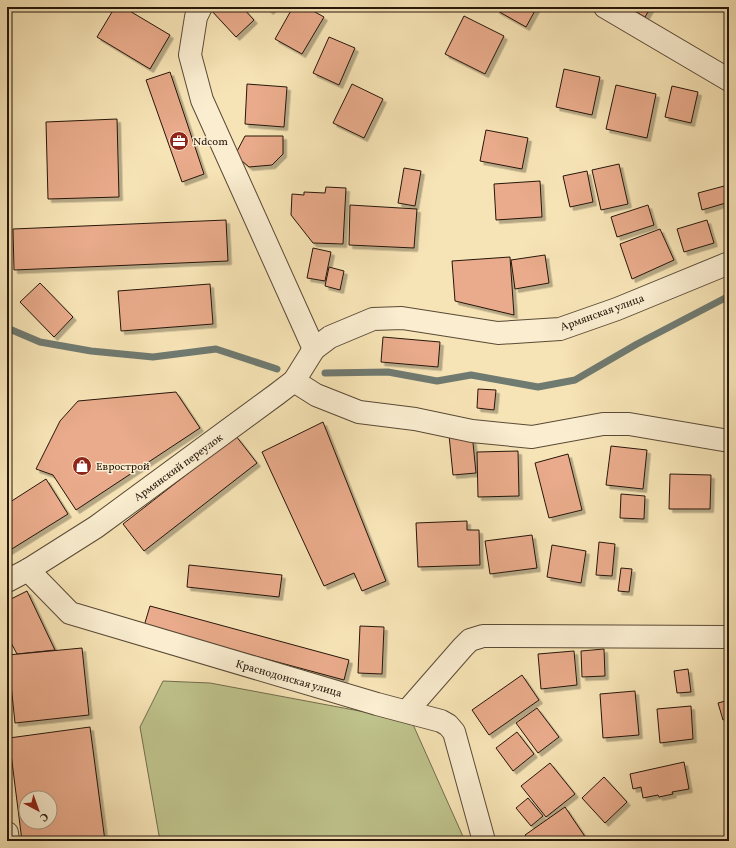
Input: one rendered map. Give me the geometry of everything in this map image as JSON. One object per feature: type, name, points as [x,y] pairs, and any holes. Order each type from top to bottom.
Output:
[{"type":"street","points":[[201,7],[196,17],[190,55],[202,100],[322,343]]},
{"type":"street","points":[[605,7],[729,80]]},
{"type":"street","name":"Армянская улица","points":[[322,343],[373,319],[402,318],[498,333],[560,329],[617,309],[729,263]]},
{"type":"street","name":"Армянский переулок","points":[[7,581],[28,570],[96,527],[294,381],[322,343]]},
{"type":"street","points":[[294,381],[316,395],[360,412],[415,420],[472,431],[532,437],[603,424],[628,424],[729,441]]},
{"type":"street","name":"Краснодонская улица","points":[[28,570],[70,613],[378,704],[441,721],[448,725],[454,732],[484,841]]},
{"type":"street","points":[[407,711],[470,640],[483,636],[729,637]]},
{"type":"street","points":[[7,832],[8,841]]},
{"type":"green space","points":[[163,681],[210,683],[381,715],[407,711],[465,841],[160,841],[140,727]]},
{"type":"building","points":[[115,7],[123,7],[170,35],[150,69],[97,37]]},
{"type":"building","points":[[212,7],[242,7],[254,20],[236,37],[210,9]]},
{"type":"building","points":[[265,7],[273,7],[270,11]]},
{"type":"building","points":[[293,7],[306,7],[324,17],[302,54],[275,39]]},
{"type":"building","points":[[498,7],[537,7],[526,27],[496,10]]},
{"type":"building","points":[[627,7],[651,7],[645,17]]},
{"type":"building","points":[[464,16],[504,36],[485,74],[445,54]]},
{"type":"building","points":[[329,37],[355,48],[339,85],[313,73]]},
{"type":"building","points":[[564,69],[600,77],[592,115],[556,107]]},
{"type":"building","points":[[170,72],[204,174],[182,182],[146,80]]},
{"type":"building","points":[[247,84],[287,87],[284,127],[245,124]]},
{"type":"building","points":[[352,84],[383,99],[364,138],[333,123]]},
{"type":"building","points":[[616,85],[656,94],[647,138],[606,129]]},
{"type":"building","points":[[672,86],[698,92],[691,123],[665,117]]},
{"type":"building","points":[[117,119],[119,197],[48,199],[46,122]]},
{"type":"building","points":[[486,130],[528,138],[522,169],[480,161]]},
{"type":"building","points":[[245,136],[283,136],[283,154],[272,165],[249,167],[235,155]]},
{"type":"building","points":[[619,164],[628,204],[601,210],[592,170]]},
{"type":"building","points":[[404,168],[421,171],[415,206],[398,203]]},
{"type":"building","points":[[587,171],[593,202],[570,207],[563,176]]},
{"type":"building","points":[[540,181],[542,217],[496,220],[494,184]]},
{"type":"building","points":[[728,185],[729,202],[702,210],[698,193]]},
{"type":"building","points":[[326,187],[346,188],[343,244],[313,243],[291,215],[292,194],[304,195],[304,192],[325,193]]},
{"type":"building","points":[[350,205],[417,209],[414,248],[349,245]]},
{"type":"building","points":[[648,205],[654,225],[617,237],[611,217]]},
{"type":"building","points":[[226,220],[228,261],[14,270],[13,229]]},
{"type":"building","points":[[707,220],[714,243],[684,252],[677,229]]},
{"type":"building","points":[[660,229],[674,260],[632,279],[620,244]]},
{"type":"building","points":[[313,248],[331,252],[325,281],[307,278]]},
{"type":"building","points":[[545,255],[549,283],[515,289],[511,260]]},
{"type":"building","points":[[510,257],[514,315],[455,301],[452,261]]},
{"type":"building","points":[[329,267],[344,271],[340,290],[325,286]]},
{"type":"building","points":[[40,283],[73,317],[54,337],[20,302]]},
{"type":"building","points":[[210,284],[213,324],[121,331],[118,291]]},
{"type":"building","points":[[383,337],[440,342],[438,367],[381,362]]},
{"type":"building","points":[[478,389],[496,390],[494,410],[477,408]]},
{"type":"building","points":[[176,392],[200,428],[76,510],[53,475],[36,469],[60,421],[78,401]]},
{"type":"building","points":[[323,422],[386,581],[362,591],[354,573],[324,586],[262,452]]},
{"type":"building","points":[[472,433],[476,473],[453,475],[449,435]]},
{"type":"building","points":[[236,436],[257,463],[144,551],[123,524]]},
{"type":"building","points":[[611,446],[647,450],[643,489],[606,485]]},
{"type":"building","points":[[518,451],[519,496],[478,497],[477,452]]},
{"type":"building","points":[[568,454],[582,510],[549,518],[535,463]]},
{"type":"building","points":[[670,474],[711,475],[710,509],[669,509]]},
{"type":"building","points":[[46,479],[68,514],[7,552],[7,504]]},
{"type":"building","points":[[621,494],[645,496],[644,519],[620,518]]},
{"type":"building","points":[[467,521],[467,530],[479,530],[480,565],[418,567],[416,523]]},
{"type":"building","points":[[532,535],[537,568],[490,574],[485,541]]},
{"type":"building","points":[[599,542],[615,544],[612,576],[596,575]]},
{"type":"building","points":[[552,545],[586,551],[581,583],[547,577]]},
{"type":"building","points":[[189,565],[282,575],[279,597],[187,587]]},
{"type":"building","points":[[621,568],[632,569],[629,592],[618,591]]},
{"type":"building","points":[[27,591],[55,650],[17,654],[7,635],[7,601]]},
{"type":"building","points":[[150,606],[349,660],[344,680],[144,626]]},
{"type":"building","points":[[360,626],[384,627],[382,674],[358,673]]},
{"type":"building","points":[[82,648],[89,715],[15,723],[8,655]]},
{"type":"building","points":[[604,649],[605,676],[582,677],[581,651]]},
{"type":"building","points":[[574,651],[577,685],[541,689],[538,654]]},
{"type":"building","points":[[688,669],[691,692],[677,693],[674,671]]},
{"type":"building","points":[[522,675],[539,700],[489,735],[472,710]]},
{"type":"building","points":[[635,691],[639,735],[603,738],[600,694]]},
{"type":"building","points":[[729,700],[729,718],[723,720],[718,703]]},
{"type":"building","points":[[691,706],[693,739],[660,743],[657,709]]},
{"type":"building","points":[[537,708],[559,737],[538,753],[516,723]]},
{"type":"building","points":[[90,727],[105,841],[22,841],[21,830],[58,830],[58,790],[18,790],[18,809],[9,738]]},
{"type":"building","points":[[517,732],[534,754],[513,771],[496,748]]},
{"type":"building","points":[[684,762],[689,789],[672,792],[673,794],[659,797],[658,795],[643,798],[641,787],[633,789],[630,774]]},
{"type":"building","points":[[550,763],[575,794],[546,817],[521,786]]},
{"type":"building","points":[[604,777],[627,802],[605,823],[582,798]]},
{"type":"building","points":[[528,798],[543,816],[531,826],[516,808]]},
{"type":"building","points":[[565,807],[588,841],[529,841],[525,835]]},
{"type":"waterway","points":[[325,373],[388,372],[437,381],[471,375],[538,387],[575,380],[637,344],[729,296]]},
{"type":"waterway","points":[[7,328],[40,342],[91,351],[153,357],[216,349],[277,369]]},
{"type":"place","name":"Ndcom","points":[[179,141]]},
{"type":"place","name":"Еврострой","points":[[82,466]]}]
